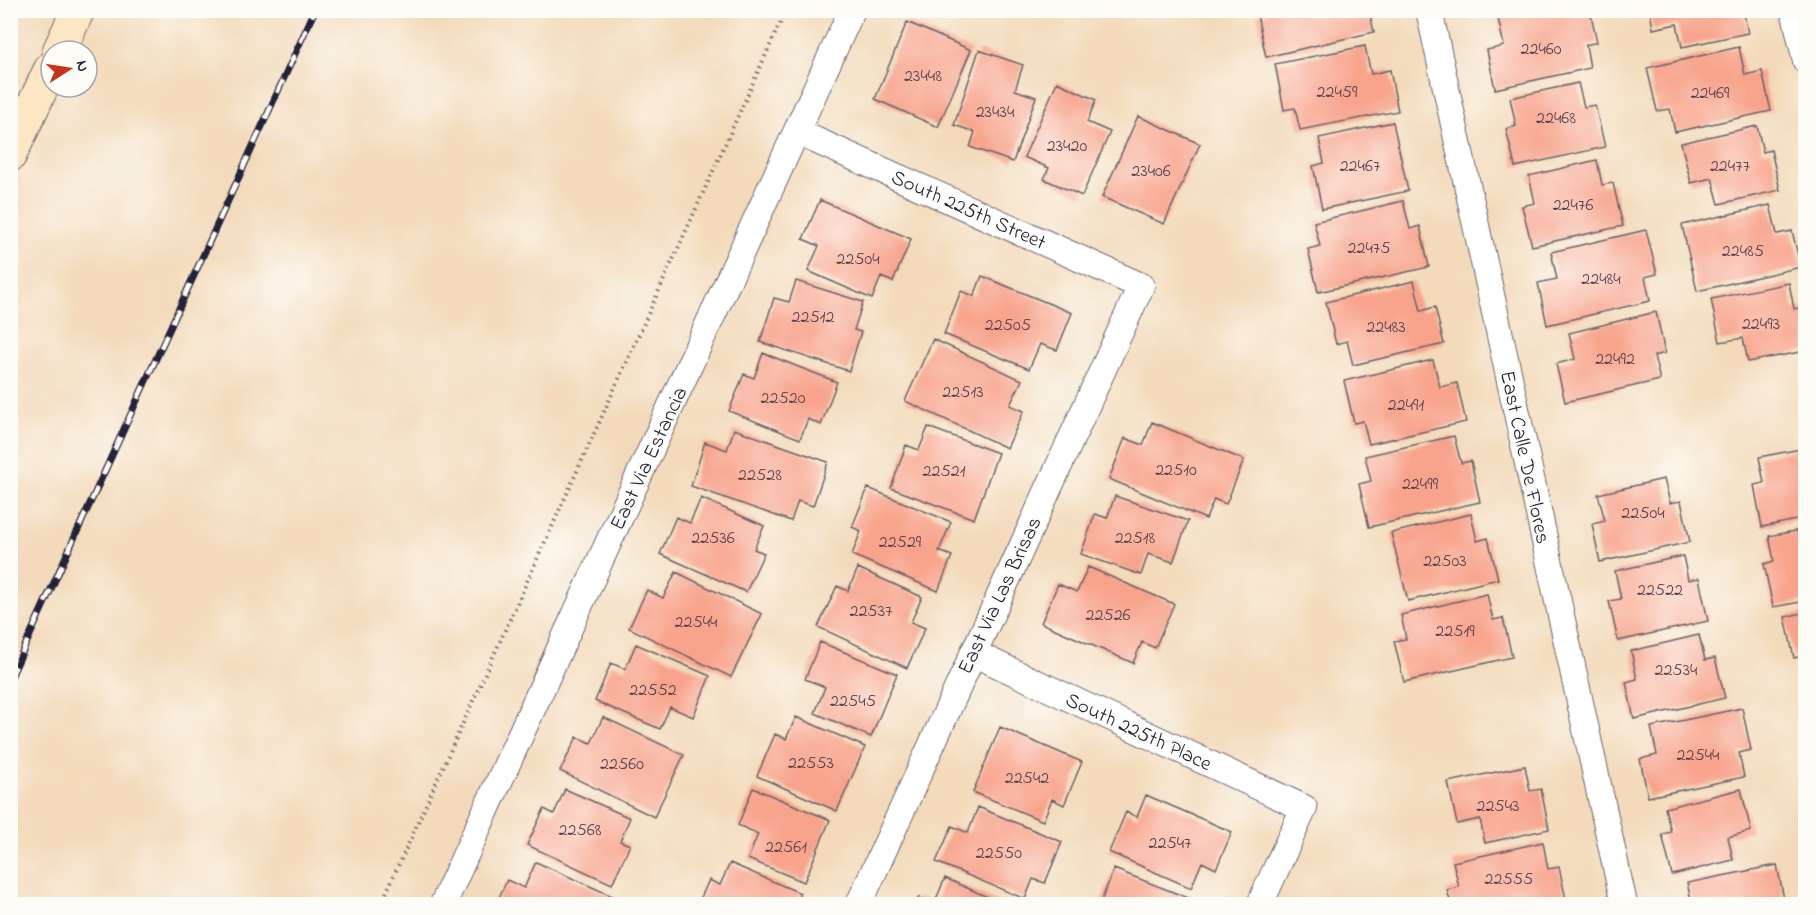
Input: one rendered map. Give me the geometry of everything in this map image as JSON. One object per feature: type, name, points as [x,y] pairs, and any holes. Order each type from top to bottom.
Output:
[{"type":"main road","points":[[65,39],[78,10]]},
{"type":"main road","points":[[10,155],[39,93]]},
{"type":"street","name":"East Via Estancia","points":[[443,904],[852,10]]},
{"type":"street","name":"East Calle De Flores","points":[[1429,10],[1624,904]]},
{"type":"street","points":[[1794,10],[1806,61]]},
{"type":"street","name":"South 225th Street","points":[[797,132],[1141,286]]},
{"type":"street","name":"East Via Las Brisas","points":[[859,904],[1141,286]]},
{"type":"street","name":"South 225th Place","points":[[973,653],[1304,808],[1260,904]]},
{"type":"path","points":[[381,904],[786,10]]},
{"type":"building","points":[[1267,10],[1369,10],[1374,32],[1266,57],[1257,15],[1267,13]]},
{"type":"building","points":[[1530,10],[1590,10],[1597,42],[1586,45],[1590,68],[1495,89],[1487,50],[1504,46],[1498,18]]},
{"type":"building","points":[[1650,10],[1743,10],[1748,33],[1682,47],[1677,24],[1653,29]]},
{"type":"building","points":[[907,22],[971,50],[938,127],[875,99]]},
{"type":"building","points":[[1365,46],[1371,74],[1390,70],[1398,111],[1300,130],[1295,108],[1284,110],[1275,64]]},
{"type":"building","points":[[1739,47],[1745,75],[1762,71],[1771,111],[1675,132],[1670,109],[1657,111],[1647,68]]},
{"type":"building","points":[[979,50],[1023,65],[1015,90],[1036,97],[1013,162],[970,147],[975,132],[954,125]]},
{"type":"building","points":[[1057,82],[1096,100],[1087,122],[1110,132],[1082,196],[1044,179],[1049,168],[1024,157]]},
{"type":"building","points":[[1578,83],[1584,107],[1595,105],[1605,147],[1515,167],[1506,129],[1516,126],[1510,98]]},
{"type":"building","points":[[1138,116],[1200,144],[1164,224],[1102,197]]},
{"type":"building","points":[[1393,122],[1408,191],[1322,209],[1313,166],[1324,163],[1319,138]]},
{"type":"building","points":[[1757,126],[1763,152],[1771,150],[1780,190],[1719,204],[1712,178],[1691,183],[1681,143]]},
{"type":"building","points":[[1597,160],[1602,185],[1613,183],[1623,226],[1532,246],[1522,206],[1535,203],[1529,176]]},
{"type":"building","points":[[820,200],[911,239],[893,282],[881,277],[872,299],[808,271],[819,246],[803,239]]},
{"type":"building","points":[[1403,201],[1410,229],[1420,226],[1429,267],[1318,292],[1308,249],[1320,246],[1314,222]]},
{"type":"building","points":[[1770,205],[1777,234],[1792,231],[1801,267],[1697,291],[1682,225]]},
{"type":"building","points":[[1646,230],[1657,274],[1645,277],[1650,301],[1547,325],[1538,283],[1557,279],[1551,252]]},
{"type":"building","points":[[982,276],[1072,313],[1057,350],[1040,344],[1029,369],[944,334],[961,291],[974,296]]},
{"type":"building","points":[[796,281],[863,302],[854,330],[861,332],[849,371],[760,342],[774,298],[789,302]]},
{"type":"building","points":[[1414,281],[1421,311],[1435,307],[1444,344],[1353,365],[1347,341],[1336,344],[1326,302]]},
{"type":"building","points":[[1789,283],[1794,309],[1806,307],[1806,351],[1748,362],[1743,338],[1720,342],[1711,299]]},
{"type":"building","points":[[1656,312],[1665,353],[1654,356],[1660,380],[1565,402],[1556,364],[1575,359],[1569,333]]},
{"type":"building","points":[[933,339],[1022,380],[1010,405],[1024,411],[1007,448],[905,401]]},
{"type":"building","points":[[763,353],[837,382],[821,425],[808,419],[800,439],[729,411],[744,374],[754,378]]},
{"type":"building","points":[[1433,360],[1440,387],[1457,383],[1466,422],[1369,444],[1363,421],[1354,423],[1344,381]]},
{"type":"building","points":[[1152,422],[1244,460],[1226,504],[1214,499],[1206,519],[1109,479],[1125,438],[1143,445]]},
{"type":"building","points":[[928,427],[998,453],[974,519],[891,488],[906,445],[919,450]]},
{"type":"building","points":[[734,429],[828,462],[813,506],[798,501],[791,521],[691,486],[705,442],[727,450]]},
{"type":"building","points":[[1454,436],[1461,463],[1471,461],[1480,502],[1369,527],[1359,484],[1371,481],[1365,456]]},
{"type":"building","points":[[1806,448],[1806,518],[1762,527],[1754,485],[1764,483],[1759,457]]},
{"type":"building","points":[[1664,479],[1670,503],[1681,501],[1690,542],[1600,562],[1592,524],[1605,521],[1598,494]]},
{"type":"building","points":[[868,488],[951,522],[939,551],[952,556],[938,591],[852,555],[861,531],[852,527]]},
{"type":"building","points":[[1115,496],[1188,521],[1173,562],[1148,554],[1141,575],[1081,554],[1095,514],[1107,518]]},
{"type":"building","points":[[701,498],[764,526],[754,549],[764,553],[746,592],[660,554],[676,517],[690,523]]},
{"type":"building","points":[[1471,514],[1477,541],[1488,538],[1498,579],[1408,601],[1391,533]]},
{"type":"building","points":[[1806,529],[1806,601],[1773,607],[1764,564],[1774,561],[1769,536]]},
{"type":"building","points":[[1683,556],[1688,580],[1699,578],[1708,621],[1618,641],[1609,601],[1621,599],[1615,571]]},
{"type":"building","points":[[1088,567],[1174,604],[1155,648],[1142,642],[1133,663],[1041,623],[1058,584],[1077,592]]},
{"type":"building","points":[[858,568],[922,597],[911,622],[925,628],[907,668],[818,627],[837,586],[848,591]]},
{"type":"building","points":[[676,572],[762,614],[731,677],[629,628],[647,590],[663,598]]},
{"type":"building","points":[[1487,594],[1493,620],[1503,618],[1512,657],[1404,682],[1394,641],[1406,639],[1401,615]]},
{"type":"building","points":[[1806,612],[1806,655],[1794,658],[1785,617]]},
{"type":"building","points":[[1699,635],[1705,660],[1715,658],[1725,698],[1634,719],[1626,682],[1637,679],[1631,651]]},
{"type":"building","points":[[820,642],[897,674],[871,737],[815,713],[825,687],[805,679]]},
{"type":"building","points":[[636,644],[710,676],[693,717],[670,707],[660,729],[595,701],[611,663],[625,669]]},
{"type":"building","points":[[1742,708],[1751,750],[1739,753],[1744,777],[1648,797],[1640,759],[1657,755],[1651,727]]},
{"type":"building","points":[[603,717],[684,755],[654,817],[560,771],[577,737],[591,743]]},
{"type":"building","points":[[796,717],[865,747],[837,811],[757,776],[775,734],[786,739]]},
{"type":"building","points":[[1000,727],[1082,762],[1064,805],[1052,799],[1043,821],[973,792]]},
{"type":"building","points":[[1525,766],[1530,791],[1541,789],[1549,829],[1485,843],[1480,819],[1457,824],[1448,782]]},
{"type":"building","points":[[753,788],[830,820],[804,882],[748,859],[758,834],[738,825]]},
{"type":"building","points":[[565,789],[630,818],[620,841],[630,845],[612,884],[527,845],[544,809],[554,814]]},
{"type":"building","points":[[1741,789],[1751,831],[1728,837],[1733,860],[1672,875],[1662,834],[1671,832],[1665,808]]},
{"type":"building","points":[[1146,795],[1232,832],[1216,869],[1202,862],[1191,888],[1109,852],[1126,812],[1137,817]]},
{"type":"building","points":[[978,807],[1062,842],[1045,883],[1033,879],[1025,899],[936,862],[952,826],[968,833]]},
{"type":"building","points":[[1543,842],[1548,869],[1559,867],[1567,904],[1451,904],[1447,890],[1459,887],[1453,862]]},
{"type":"building","points":[[536,862],[621,900],[620,904],[496,904],[507,880],[524,888]]},
{"type":"building","points":[[730,863],[800,893],[795,904],[698,904],[709,880],[720,885]]},
{"type":"building","points":[[1777,865],[1785,904],[1692,904],[1687,883]]},
{"type":"building","points":[[1114,869],[1196,901],[1195,904],[1100,904]]},
{"type":"building","points":[[945,878],[1003,904],[934,904]]},
{"type":"building","points":[[919,897],[934,904],[915,904]]},
{"type":"railway","points":[[10,679],[315,10]]}]
